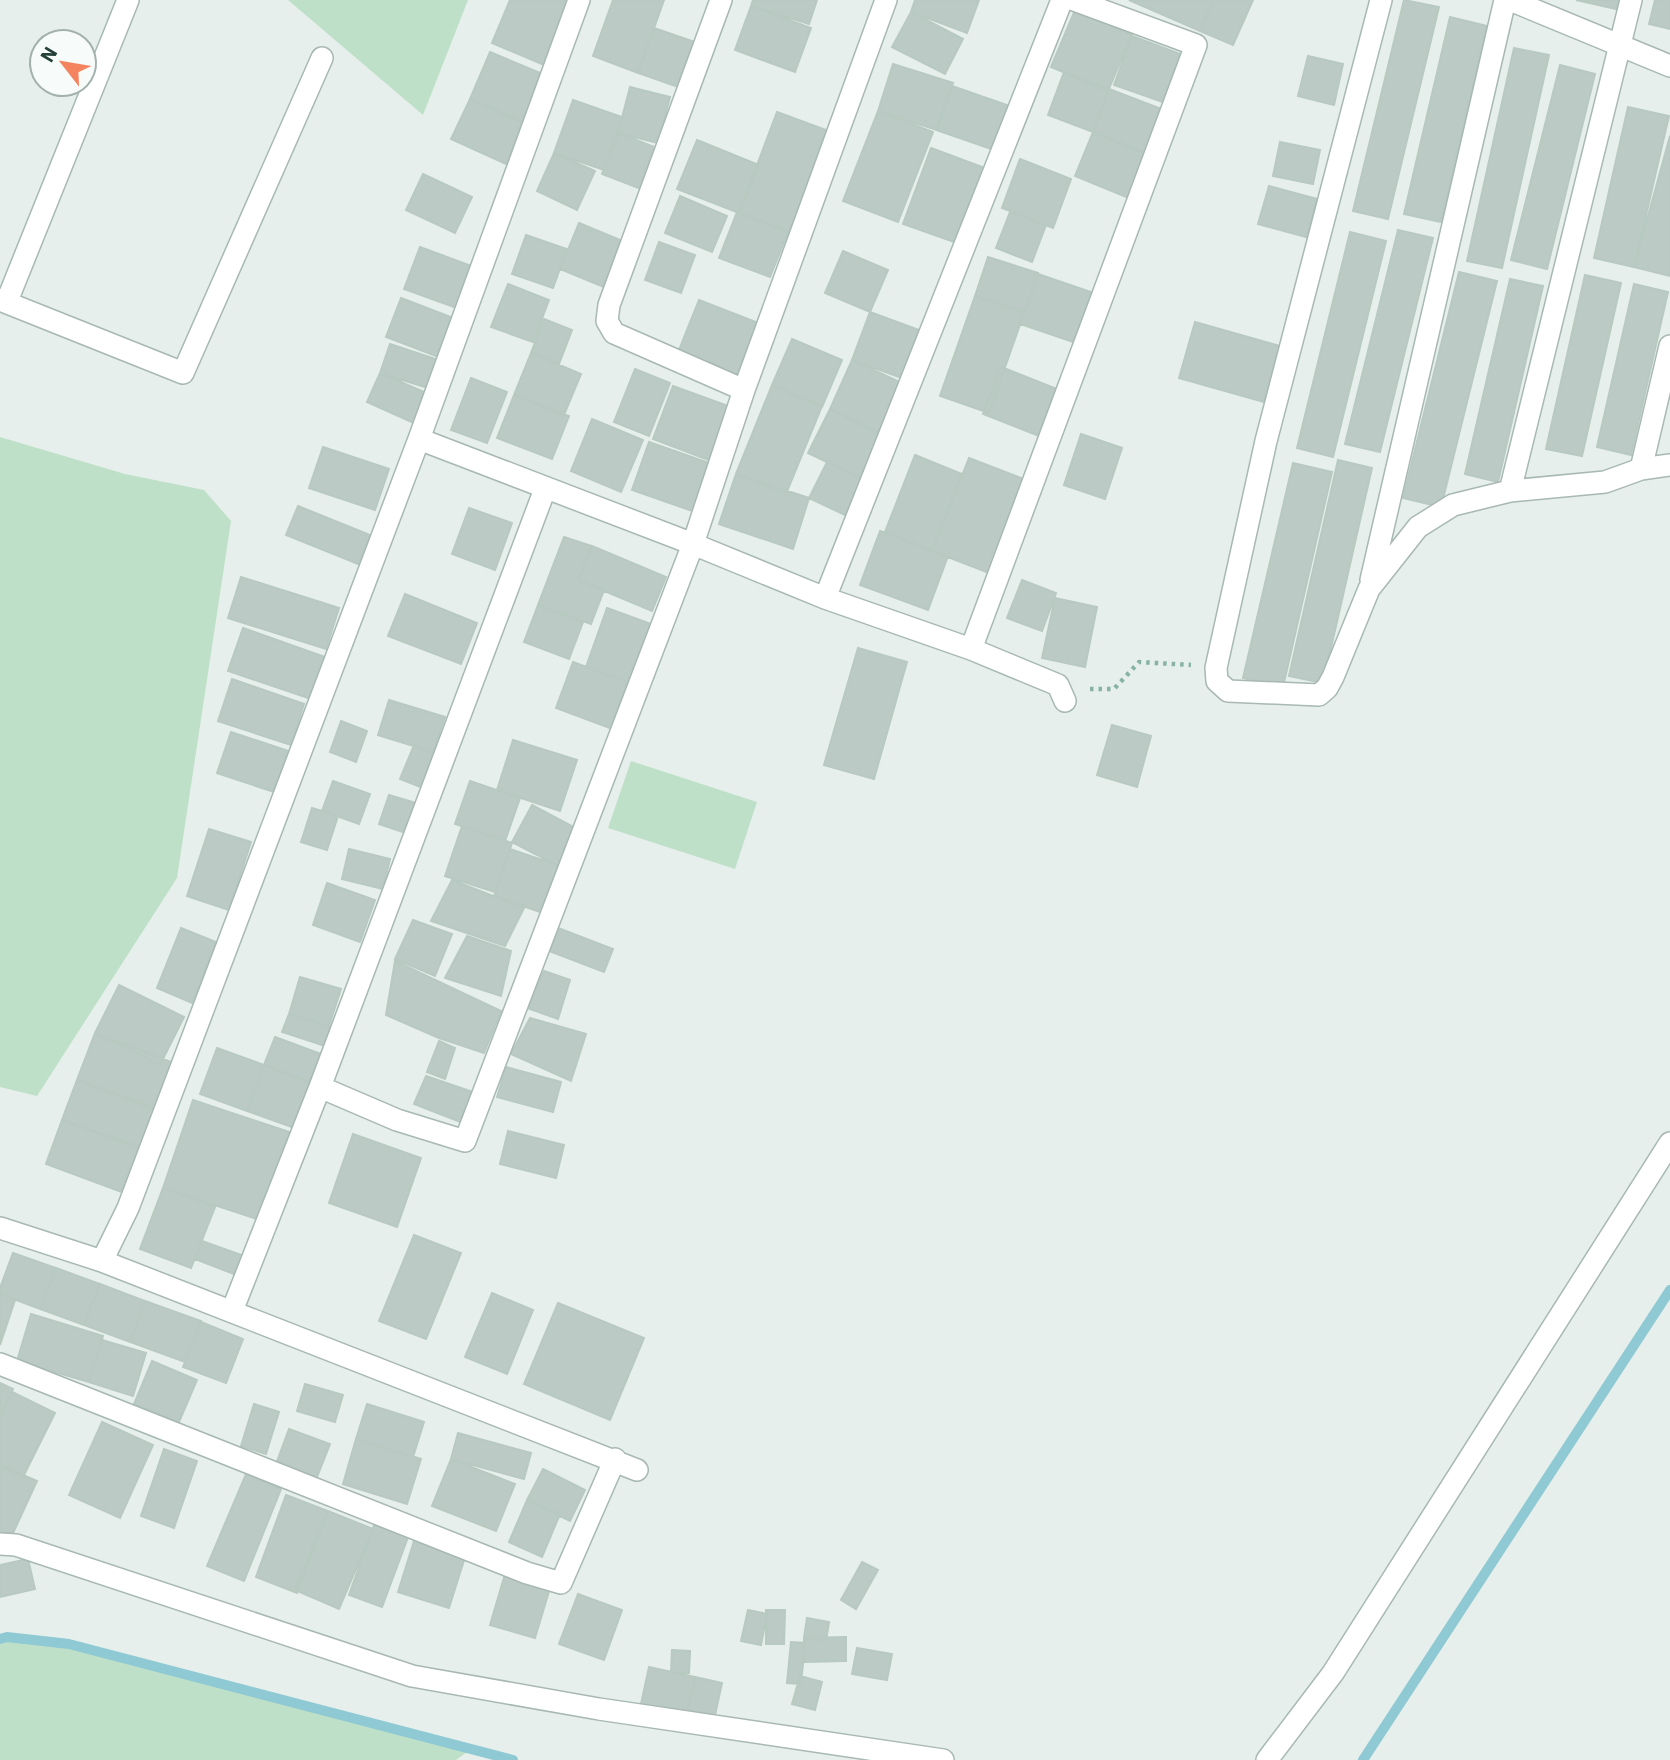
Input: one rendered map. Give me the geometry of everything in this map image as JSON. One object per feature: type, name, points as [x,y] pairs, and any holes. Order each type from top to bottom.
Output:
[{"type":"street","points":[[128,0],[4,300],[183,373],[322,58]]},
{"type":"street","points":[[102,1261],[133,1195],[419,439],[579,0]]},
{"type":"street","points":[[721,0],[609,305],[607,321],[614,333],[744,390]]},
{"type":"street","points":[[320,1087],[397,1120],[465,1141],[693,544],[744,390],[887,0]]},
{"type":"street","points":[[825,598],[1062,0]]},
{"type":"street","points":[[971,649],[1196,45],[1074,0]]},
{"type":"street","points":[[1381,0],[1266,441],[1216,668],[1217,681],[1228,691],[1319,695],[1333,677],[1369,589],[1508,0],[1670,66]]},
{"type":"street","points":[[1510,491],[1631,0]]},
{"type":"street","points":[[1641,469],[1670,346]]},
{"type":"street","points":[[419,439],[693,544],[825,598],[971,649],[1062,693]]},
{"type":"street","points":[[1369,589],[1418,527],[1453,505],[1510,491],[1605,482],[1641,469],[1670,465]]},
{"type":"street","points":[[232,1311],[320,1087],[545,489]]},
{"type":"street","points":[[1266,1760],[1333,1673],[1670,1143]]},
{"type":"street","points":[[0,1228],[102,1261],[615,1459],[637,1470]]},
{"type":"street","points":[[0,1364],[527,1573],[561,1583],[615,1459]]},
{"type":"street","points":[[0,1544],[16,1545],[412,1676],[599,1709],[943,1760]]},
{"type":"path","points":[[1062,693],[1081,689],[1114,689],[1139,662],[1216,668]]},
{"type":"green space","points":[[288,0],[468,0],[423,115]]},
{"type":"green space","points":[[0,437],[125,474],[204,490],[231,521],[177,878],[37,1096],[0,1087]]},
{"type":"green space","points":[[631,761],[757,802],[735,869],[608,828]]},
{"type":"green space","points":[[7,1637],[69,1644],[471,1749],[456,1760],[0,1760],[0,1639]]},
{"type":"building","points":[[510,0],[571,0],[544,65],[492,43]]},
{"type":"building","points":[[613,0],[664,0],[638,73],[593,56]]},
{"type":"building","points":[[753,0],[817,0],[809,24],[751,6]]},
{"type":"building","points":[[915,0],[979,0],[967,33],[911,12]]},
{"type":"building","points":[[1129,0],[1214,0],[1200,31]]},
{"type":"building","points":[[1214,0],[1253,0],[1233,45],[1200,31]]},
{"type":"building","points":[[1404,0],[1439,7],[1388,219],[1353,211]]},
{"type":"building","points":[[1576,0],[1618,0],[1616,9]]},
{"type":"building","points":[[1655,0],[1670,0],[1670,29],[1649,24]]},
{"type":"building","points":[[751,6],[811,28],[795,72],[735,50]]},
{"type":"building","points":[[1075,10],[1132,34],[1108,91],[1051,67]]},
{"type":"building","points":[[911,12],[963,39],[945,74],[892,47]]},
{"type":"building","points":[[1450,17],[1487,26],[1441,222],[1404,214]]},
{"type":"building","points":[[654,28],[698,43],[681,88],[638,73]]},
{"type":"building","points":[[1132,36],[1191,58],[1174,106],[1114,85]]},
{"type":"building","points":[[1514,48],[1549,55],[1502,268],[1467,261]]},
{"type":"building","points":[[490,52],[545,75],[525,122],[470,99]]},
{"type":"building","points":[[1308,56],[1343,64],[1334,105],[1298,96]]},
{"type":"building","points":[[893,64],[953,83],[937,130],[878,111]]},
{"type":"building","points":[[1560,65],[1595,74],[1547,269],[1511,260]]},
{"type":"building","points":[[1064,72],[1109,89],[1093,132],[1048,115]]},
{"type":"building","points":[[952,86],[1010,106],[994,150],[936,130]]},
{"type":"building","points":[[630,87],[670,97],[658,143],[618,133]]},
{"type":"building","points":[[1109,89],[1172,113],[1155,156],[1093,132]]},
{"type":"building","points":[[470,99],[525,124],[506,164],[451,139]]},
{"type":"building","points":[[573,100],[622,117],[604,170],[554,153]]},
{"type":"building","points":[[1628,107],[1669,116],[1634,267],[1594,258]]},
{"type":"building","points":[[878,111],[933,132],[898,222],[843,201]]},
{"type":"building","points":[[777,112],[829,131],[791,232],[739,213]]},
{"type":"building","points":[[1093,132],[1149,155],[1131,199],[1075,176]]},
{"type":"building","points":[[618,133],[657,148],[641,189],[602,174]]},
{"type":"building","points":[[1670,136],[1670,276],[1634,267]]},
{"type":"building","points":[[697,140],[759,165],[739,213],[677,189]]},
{"type":"building","points":[[1280,142],[1320,150],[1313,184],[1273,176]]},
{"type":"building","points":[[931,148],[985,168],[957,243],[903,224]]},
{"type":"building","points":[[554,153],[595,171],[577,210],[537,191]]},
{"type":"building","points":[[1020,159],[1071,179],[1053,228],[1002,208]]},
{"type":"building","points":[[423,174],[472,197],[455,233],[406,210]]},
{"type":"building","points":[[1269,186],[1317,199],[1306,237],[1258,224]]},
{"type":"building","points":[[680,196],[727,216],[712,252],[665,233]]},
{"type":"building","points":[[737,212],[788,232],[770,277],[719,258]]},
{"type":"building","points":[[1010,212],[1046,225],[1032,262],[996,248]]},
{"type":"building","points":[[579,223],[625,242],[606,288],[560,269]]},
{"type":"building","points":[[1398,230],[1433,238],[1380,452],[1345,444]]},
{"type":"building","points":[[1350,232],[1386,241],[1333,457],[1297,448]]},
{"type":"building","points":[[526,235],[567,249],[553,288],[512,274]]},
{"type":"building","points":[[659,242],[695,255],[681,293],[645,280]]},
{"type":"building","points":[[420,247],[477,268],[462,310],[404,289]]},
{"type":"building","points":[[843,251],[888,270],[870,312],[825,293]]},
{"type":"building","points":[[988,257],[1038,273],[1025,312],[975,296]]},
{"type":"building","points":[[1459,272],[1497,281],[1441,507],[1403,498]]},
{"type":"building","points":[[1038,274],[1097,294],[1079,344],[1020,324]]},
{"type":"building","points":[[1585,275],[1621,283],[1582,456],[1546,449]]},
{"type":"building","points":[[1510,279],[1543,286],[1498,482],[1465,474]]},
{"type":"building","points":[[508,284],[549,300],[533,342],[491,327]]},
{"type":"building","points":[[1634,284],[1668,292],[1631,455],[1597,447]]},
{"type":"building","points":[[975,296],[1024,313],[989,413],[940,396]]},
{"type":"building","points":[[401,298],[456,319],[441,358],[386,337]]},
{"type":"building","points":[[699,300],[761,324],[739,380],[677,355]]},
{"type":"building","points":[[870,312],[930,334],[910,381],[852,360]]},
{"type":"building","points":[[544,319],[572,330],[559,364],[531,353]]},
{"type":"building","points":[[1195,322],[1280,346],[1264,402],[1179,378]]},
{"type":"building","points":[[792,339],[842,360],[822,407],[772,385]]},
{"type":"building","points":[[390,344],[438,360],[428,388],[380,373]]},
{"type":"building","points":[[531,353],[581,374],[564,415],[514,395]]},
{"type":"building","points":[[852,360],[906,385],[884,435],[830,409]]},
{"type":"building","points":[[1001,367],[1057,389],[1039,436],[983,414]]},
{"type":"building","points":[[635,369],[670,383],[649,436],[614,422]]},
{"type":"building","points":[[380,373],[431,395],[418,425],[367,402]]},
{"type":"building","points":[[471,378],[507,392],[487,443],[451,430]]},
{"type":"building","points":[[772,385],[822,406],[786,494],[736,474]]},
{"type":"building","points":[[673,386],[731,407],[711,461],[653,439]]},
{"type":"building","points":[[514,395],[569,416],[552,459],[497,438]]},
{"type":"building","points":[[830,409],[883,435],[862,479],[808,453]]},
{"type":"building","points":[[592,419],[643,440],[621,492],[571,471]]},
{"type":"building","points":[[1081,434],[1122,448],[1105,499],[1064,485]]},
{"type":"building","points":[[649,442],[715,465],[698,513],[632,490]]},
{"type":"building","points":[[323,447],[389,469],[375,510],[309,488]]},
{"type":"building","points":[[915,455],[962,474],[932,551],[885,532]]},
{"type":"building","points":[[969,458],[1026,480],[989,573],[932,551]]},
{"type":"building","points":[[1338,460],[1372,468],[1323,683],[1289,676]]},
{"type":"building","points":[[827,462],[864,480],[847,516],[809,498]]},
{"type":"building","points":[[1293,463],[1332,472],[1283,687],[1243,678]]},
{"type":"building","points":[[736,474],[809,498],[793,549],[719,524]]},
{"type":"building","points":[[298,506],[370,535],[358,564],[286,535]]},
{"type":"building","points":[[469,508],[512,523],[495,570],[452,554]]},
{"type":"building","points":[[880,531],[948,556],[928,610],[860,585]]},
{"type":"building","points":[[564,537],[592,546],[578,580],[604,590],[591,624],[538,605]]},
{"type":"building","points":[[592,546],[666,577],[652,611],[578,580]]},
{"type":"building","points":[[241,577],[339,608],[326,649],[228,618]]},
{"type":"building","points":[[1022,580],[1056,593],[1042,631],[1007,618]]},
{"type":"building","points":[[405,594],[477,623],[461,664],[388,636]]},
{"type":"building","points":[[1055,598],[1097,607],[1085,667],[1042,658]]},
{"type":"building","points":[[538,605],[583,622],[569,659],[524,642]]},
{"type":"building","points":[[607,608],[654,625],[632,684],[586,667]]},
{"type":"building","points":[[243,628],[328,658],[314,700],[228,671]]},
{"type":"building","points":[[858,648],[907,662],[874,779],[824,765]]},
{"type":"building","points":[[573,662],[632,684],[615,730],[556,708]]},
{"type":"building","points":[[232,679],[304,704],[291,745],[218,721]]},
{"type":"building","points":[[389,700],[445,717],[433,752],[378,735]]},
{"type":"building","points":[[341,721],[367,731],[356,762],[330,752]]},
{"type":"building","points":[[1112,725],[1151,736],[1137,787],[1097,775]]},
{"type":"building","points":[[231,732],[288,751],[274,792],[217,773]]},
{"type":"building","points":[[513,740],[577,760],[560,811],[497,790]]},
{"type":"building","points":[[414,745],[436,754],[423,788],[400,779]]},
{"type":"building","points":[[333,781],[370,794],[359,824],[322,811]]},
{"type":"building","points":[[470,781],[520,798],[505,841],[455,824]]},
{"type":"building","points":[[389,795],[419,804],[409,834],[379,824]]},
{"type":"building","points":[[532,805],[579,830],[560,867],[512,842]]},
{"type":"building","points":[[312,808],[338,816],[327,850],[301,842]]},
{"type":"building","points":[[462,826],[512,843],[495,892],[445,876]]},
{"type":"building","points":[[209,829],[251,842],[229,910],[187,896]]},
{"type":"building","points":[[349,849],[390,859],[383,889],[342,879]]},
{"type":"building","points":[[510,849],[560,866],[543,913],[494,896]]},
{"type":"building","points":[[452,880],[524,908],[505,946],[431,921]]},
{"type":"building","points":[[327,883],[375,900],[360,942],[313,925]]},
{"type":"building","points":[[413,920],[452,934],[435,976],[395,959]]},
{"type":"building","points":[[181,928],[216,942],[192,1003],[157,988]]},
{"type":"building","points":[[558,928],[613,949],[604,972],[549,951]]},
{"type":"building","points":[[467,936],[511,951],[501,996],[445,978]]},
{"type":"building","points":[[395,961],[501,1011],[484,1053],[439,1038],[386,1015]]},
{"type":"building","points":[[544,971],[570,980],[558,1019],[527,1008]]},
{"type":"building","points":[[300,977],[341,989],[329,1026],[289,1014]]},
{"type":"building","points":[[119,985],[184,1017],[160,1065],[95,1033]]},
{"type":"building","points":[[289,1014],[331,1027],[325,1046],[282,1032]]},
{"type":"building","points":[[530,1018],[586,1034],[571,1081],[511,1054]]},
{"type":"building","points":[[95,1033],[174,1063],[155,1110],[77,1080]]},
{"type":"building","points":[[275,1037],[324,1055],[314,1083],[264,1065]]},
{"type":"building","points":[[439,1041],[455,1048],[445,1079],[427,1072]]},
{"type":"building","points":[[217,1048],[264,1065],[247,1111],[200,1094]]},
{"type":"building","points":[[264,1065],[313,1084],[297,1129],[247,1111]]},
{"type":"building","points":[[506,1067],[561,1082],[553,1112],[497,1097]]},
{"type":"building","points":[[426,1076],[476,1093],[463,1123],[414,1104]]},
{"type":"building","points":[[77,1080],[160,1109],[146,1149],[62,1120]]},
{"type":"building","points":[[193,1100],[292,1133],[263,1221],[163,1188]]},
{"type":"building","points":[[62,1120],[143,1150],[127,1194],[46,1164]]},
{"type":"building","points":[[508,1131],[564,1145],[556,1178],[500,1164]]},
{"type":"building","points":[[353,1134],[421,1158],[397,1227],[329,1203]]},
{"type":"building","points":[[163,1188],[215,1207],[191,1268],[140,1249]]},
{"type":"building","points":[[414,1235],[461,1253],[426,1339],[379,1321]]},
{"type":"building","points":[[202,1241],[247,1257],[239,1276],[195,1259]]},
{"type":"building","points":[[13,1253],[56,1268],[40,1309],[0,1294]]},
{"type":"building","points":[[56,1268],[100,1284],[84,1325],[40,1309]]},
{"type":"building","points":[[100,1284],[145,1301],[130,1342],[84,1325]]},
{"type":"building","points":[[492,1293],[533,1310],[507,1374],[465,1357]]},
{"type":"building","points":[[0,1294],[15,1300],[0,1345]]},
{"type":"building","points":[[145,1301],[201,1321],[185,1362],[130,1342]]},
{"type":"building","points":[[558,1303],[644,1338],[610,1420],[524,1384]]},
{"type":"building","points":[[31,1314],[103,1336],[89,1382],[17,1361]]},
{"type":"building","points":[[201,1322],[243,1339],[226,1383],[183,1367]]},
{"type":"building","points":[[102,1340],[146,1353],[133,1396],[89,1382]]},
{"type":"building","points":[[152,1361],[197,1380],[179,1422],[134,1404]]},
{"type":"building","points":[[0,1383],[13,1389],[0,1418]]},
{"type":"building","points":[[305,1384],[343,1395],[335,1422],[297,1411]]},
{"type":"building","points":[[12,1392],[55,1413],[23,1477],[0,1466],[0,1416]]},
{"type":"building","points":[[254,1404],[279,1412],[266,1454],[241,1446]]},
{"type":"building","points":[[367,1404],[424,1422],[413,1457],[356,1439]]},
{"type":"building","points":[[102,1422],[153,1445],[120,1518],[69,1495]]},
{"type":"building","points":[[289,1429],[330,1444],[315,1482],[275,1467]]},
{"type":"building","points":[[458,1433],[531,1453],[524,1479],[451,1459]]},
{"type":"building","points":[[356,1439],[421,1459],[407,1504],[343,1484]]},
{"type":"building","points":[[164,1449],[197,1461],[174,1528],[141,1516]]},
{"type":"building","points":[[451,1459],[515,1484],[496,1531],[432,1506]]},
{"type":"building","points":[[0,1465],[37,1481],[8,1544],[0,1540]]},
{"type":"building","points":[[543,1469],[585,1490],[570,1521],[527,1500]]},
{"type":"building","points":[[246,1474],[281,1489],[244,1581],[207,1566]]},
{"type":"building","points":[[286,1495],[328,1511],[297,1593],[256,1577]]},
{"type":"building","points":[[527,1500],[560,1514],[542,1557],[509,1542]]},
{"type":"building","points":[[328,1511],[373,1529],[339,1609],[295,1590]]},
{"type":"building","points":[[374,1525],[408,1537],[382,1607],[349,1595]]},
{"type":"building","points":[[415,1538],[466,1554],[449,1608],[398,1592]]},
{"type":"building","points":[[28,1559],[35,1589],[0,1597],[0,1565]]},
{"type":"building","points":[[862,1562],[878,1570],[856,1609],[841,1600]]},
{"type":"building","points":[[505,1574],[550,1588],[535,1638],[490,1625]]},
{"type":"building","points":[[578,1594],[622,1610],[604,1660],[559,1644]]},
{"type":"building","points":[[748,1610],[767,1614],[761,1645],[741,1641]]},
{"type":"building","points":[[766,1610],[785,1610],[784,1644],[766,1644]]},
{"type":"building","points":[[807,1618],[829,1622],[826,1641],[804,1638]]},
{"type":"building","points":[[846,1637],[846,1661],[804,1662],[804,1638]]},
{"type":"building","points":[[791,1642],[805,1643],[801,1684],[787,1683]]},
{"type":"building","points":[[857,1648],[892,1654],[887,1680],[852,1674]]},
{"type":"building","points":[[672,1650],[690,1651],[689,1673],[671,1672]]},
{"type":"building","points":[[649,1667],[695,1677],[687,1714],[641,1704]]},
{"type":"building","points":[[800,1676],[822,1682],[815,1710],[792,1704]]},
{"type":"building","points":[[695,1677],[722,1683],[714,1720],[687,1714]]},
{"type":"waterway","points":[[1363,1760],[1670,1290]]},
{"type":"waterway","points":[[0,1639],[7,1637],[69,1644],[513,1760]]}]
